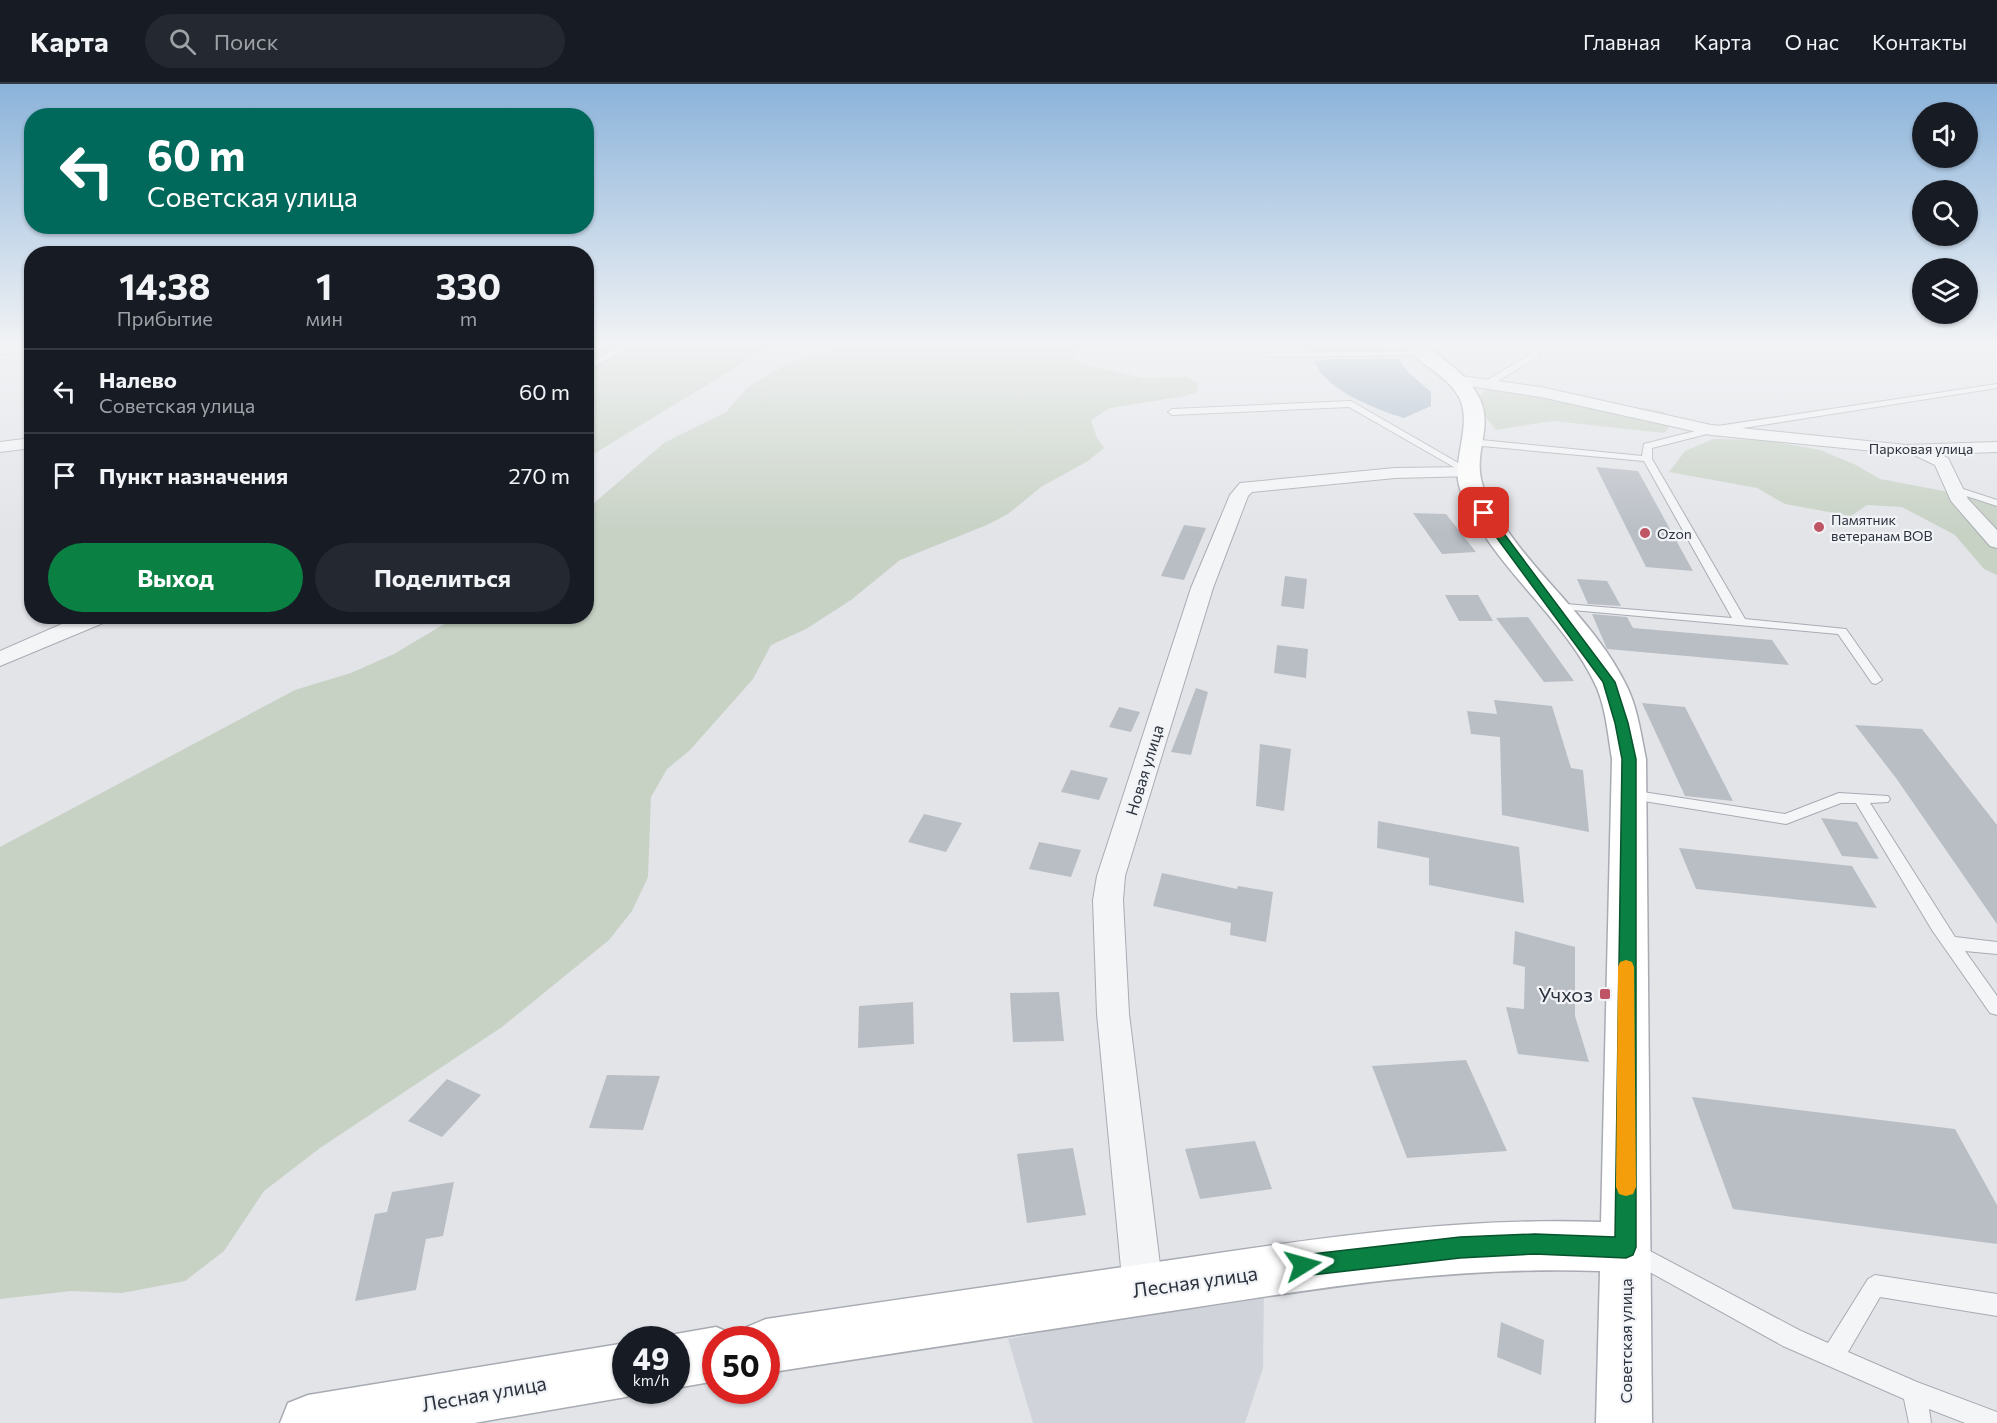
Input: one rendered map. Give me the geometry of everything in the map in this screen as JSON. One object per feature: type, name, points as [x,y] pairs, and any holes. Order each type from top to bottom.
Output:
[{"type":"main road","points":[[1470,458],[1472,407]]},
{"type":"main road","name":"Советская улица","points":[[1470,458],[1473,491],[1484,513],[1609,682],[1622,723],[1629,759],[1624,1423]]},
{"type":"main road","name":"Лесная улица","points":[[780,1344],[1349,1259],[1460,1247],[1535,1244],[1626,1247]]},
{"type":"main road","name":"Лесная улица","points":[[308,1423],[612,1372]]},
{"type":"street","name":"Парковая улица","points":[[1610,407],[1711,430],[1856,447],[1920,451],[1997,447]]},
{"type":"street","points":[[0,447],[24,444]]},
{"type":"street","points":[[1920,451],[1942,462],[1960,501],[1997,542]]},
{"type":"street","name":"Новая улица","points":[[1143,1289],[1113,1014],[1108,900],[1111,876],[1202,588],[1239,495],[1246,488],[1395,473],[1470,458]]},
{"type":"street","points":[[0,659],[81,624]]},
{"type":"lane","points":[[1172,412],[1273,407]]},
{"type":"lane","points":[[1359,407],[1470,458],[1647,459]]},
{"type":"lane","points":[[1742,623],[1647,459],[1647,446],[1711,430],[1857,407]]},
{"type":"lane","points":[[1954,489],[1997,503]]},
{"type":"lane","points":[[1552,606],[1842,631],[1876,680]]},
{"type":"lane","points":[[1628,795],[1786,819],[1839,798],[1883,800]]},
{"type":"lane","points":[[1860,798],[1950,943],[1996,1008]]},
{"type":"lane","points":[[1950,943],[1997,948]]},
{"type":"lane","points":[[1626,1247],[1749,1317],[1914,1392],[1995,1423]]},
{"type":"lane","points":[[1833,1356],[1875,1286],[1997,1305]]},
{"type":"lane","points":[[1914,1392],[1920,1423]]},
{"type":"shaded area","points":[[594,407],[670,407],[594,454]]},
{"type":"shaded area","points":[[730,407],[1113,407],[1091,420],[1097,438],[1104,448],[1088,461],[1041,487],[1008,514],[900,560],[851,600],[806,629],[771,645],[753,679],[690,750],[667,769],[651,797],[648,877],[632,911],[609,940],[502,1027],[320,1148],[264,1191],[224,1251],[185,1281],[122,1293],[71,1291],[0,1299],[0,847],[295,690],[351,673],[394,654],[444,624],[594,624],[594,503],[664,443],[726,412]]},
{"type":"shaded area","points":[[1482,407],[1638,407],[1662,411],[1676,419],[1664,433],[1553,421],[1496,430],[1483,414]]},
{"type":"shaded area","points":[[1713,439],[1764,440],[1820,450],[1854,464],[1880,479],[1986,499],[1997,504],[1997,575],[1984,569],[1955,535],[1902,507],[1867,505],[1851,516],[1785,504],[1757,488],[1669,472],[1685,451]]},
{"type":"shaded area","points":[[1264,1288],[1263,1368],[1245,1423],[1033,1423],[1008,1339]]},
{"type":"water","points":[[1375,407],[1428,407],[1404,418]]},
{"type":"building","points":[[1596,467],[1638,471],[1693,571],[1646,567]]},
{"type":"building","points":[[1413,513],[1446,514],[1476,552],[1442,554]]},
{"type":"building","points":[[1184,525],[1206,528],[1184,580],[1161,576]]},
{"type":"building","points":[[1285,576],[1307,579],[1304,609],[1281,606]]},
{"type":"building","points":[[1577,579],[1607,581],[1621,606],[1588,604]]},
{"type":"building","points":[[1445,595],[1478,595],[1493,621],[1459,621]]},
{"type":"building","points":[[1592,614],[1627,617],[1633,628],[1772,640],[1789,665],[1607,649]]},
{"type":"building","points":[[1528,617],[1574,681],[1544,682],[1496,618]]},
{"type":"building","points":[[1277,645],[1308,649],[1306,678],[1274,673]]},
{"type":"building","points":[[1196,688],[1208,692],[1191,755],[1171,752]]},
{"type":"building","points":[[1494,700],[1552,706],[1571,768],[1583,770],[1589,832],[1502,815],[1500,737],[1471,734],[1467,711],[1497,714]]},
{"type":"building","points":[[1642,703],[1685,707],[1733,801],[1685,796]]},
{"type":"building","points":[[1119,707],[1140,712],[1131,732],[1109,727]]},
{"type":"building","points":[[1855,725],[1922,729],[1997,825],[1997,924],[1896,778]]},
{"type":"building","points":[[1260,744],[1291,749],[1284,811],[1256,806]]},
{"type":"building","points":[[1071,770],[1108,778],[1099,800],[1061,792]]},
{"type":"building","points":[[924,814],[962,823],[946,852],[908,842]]},
{"type":"building","points":[[1821,818],[1857,822],[1879,859],[1842,856]]},
{"type":"building","points":[[1378,821],[1519,847],[1524,903],[1429,885],[1429,858],[1377,848]]},
{"type":"building","points":[[1039,842],[1081,850],[1071,877],[1029,869]]},
{"type":"building","points":[[1679,848],[1852,866],[1877,908],[1696,889]]},
{"type":"building","points":[[1162,873],[1237,889],[1238,886],[1273,892],[1266,942],[1230,935],[1231,923],[1153,906]]},
{"type":"building","points":[[1515,931],[1575,947],[1575,1016],[1589,1062],[1518,1054],[1506,1007],[1524,1009],[1525,967],[1513,964]]},
{"type":"building","points":[[1059,992],[1064,1041],[1013,1042],[1010,993]]},
{"type":"building","points":[[913,1002],[914,1044],[858,1048],[859,1006]]},
{"type":"building","points":[[1466,1060],[1507,1151],[1407,1158],[1372,1066]]},
{"type":"building","points":[[607,1075],[660,1076],[643,1130],[589,1128]]},
{"type":"building","points":[[447,1079],[481,1095],[442,1137],[408,1121]]},
{"type":"building","points":[[1692,1097],[1955,1129],[1997,1205],[1997,1244],[1733,1209]]},
{"type":"building","points":[[1255,1141],[1272,1189],[1200,1199],[1185,1149]]},
{"type":"building","points":[[1073,1148],[1086,1215],[1027,1223],[1017,1154]]},
{"type":"building","points":[[454,1182],[443,1236],[426,1239],[416,1290],[355,1301],[375,1214],[387,1212],[392,1192]]},
{"type":"building","points":[[1501,1322],[1544,1340],[1541,1375],[1497,1357]]},
{"type":"slow traffic","points":[[1626,967],[1626,1187]]},
{"type":"place","name":"Памятник ветеранам ВОВ","points":[[1819,527]]},
{"type":"place","name":"Ozon","points":[[1645,533]]},
{"type":"place","name":"Учхоз","points":[[1605,994]]},
{"type":"route","points":[[1303,1265],[1460,1247],[1535,1244],[1626,1247],[1629,759],[1622,723],[1609,682],[1529,578],[1484,513]]}]
